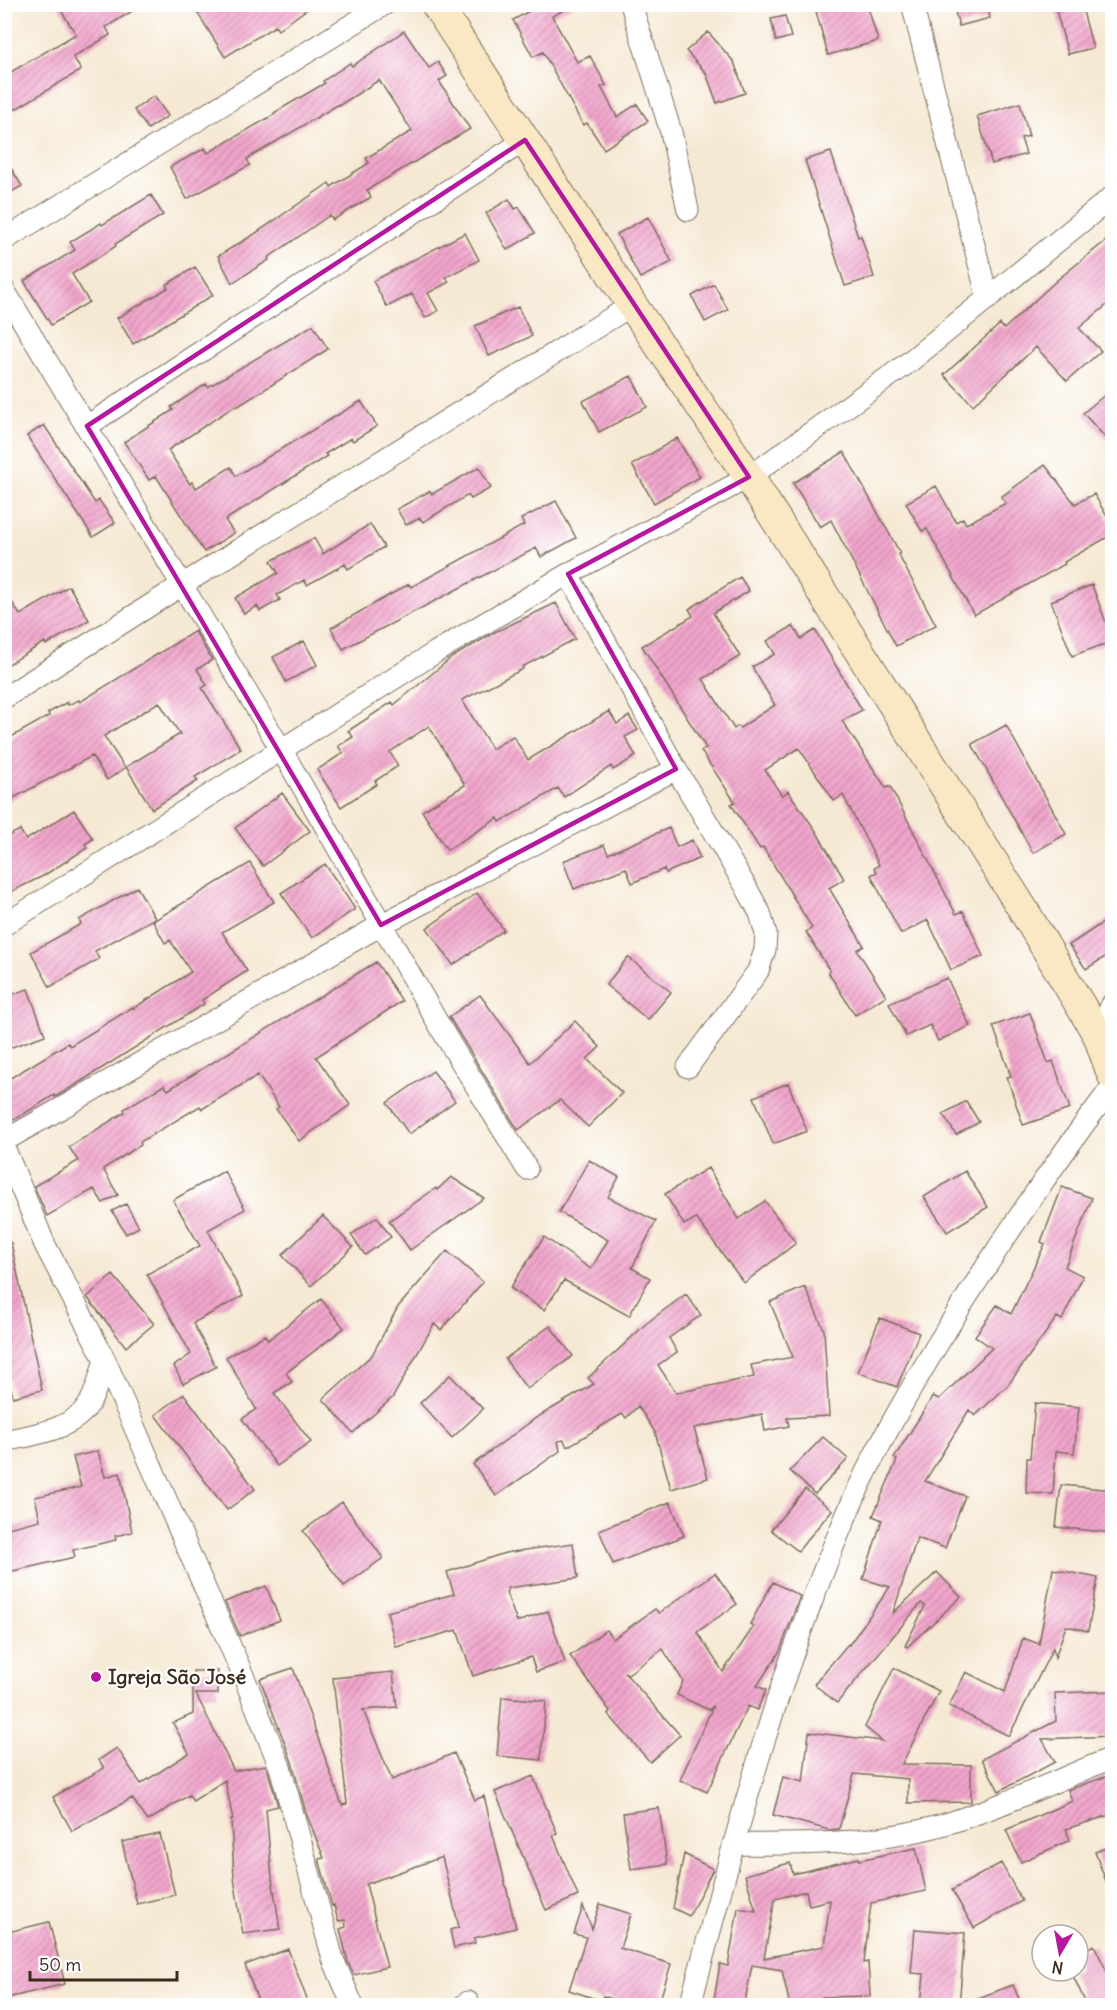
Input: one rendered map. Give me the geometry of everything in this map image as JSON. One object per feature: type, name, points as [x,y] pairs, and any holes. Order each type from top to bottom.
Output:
[{"type":"street","points":[[4,240],[385,4]]},
{"type":"street","points":[[436,4],[632,305],[749,477],[1024,911],[1098,1035],[1113,1074]]},
{"type":"street","points":[[632,4],[671,132],[688,210]]},
{"type":"street","points":[[912,4],[988,299]]},
{"type":"street","points":[[87,426],[525,140]]},
{"type":"street","points":[[4,924],[436,652],[568,574],[749,477],[908,363],[1113,197]]},
{"type":"street","points":[[4,290],[281,749],[446,1037],[527,1169]]},
{"type":"street","points":[[4,698],[632,305]]},
{"type":"street","points":[[568,574],[676,769],[746,887],[766,934],[765,950],[758,971],[688,1067]]},
{"type":"street","points":[[4,1141],[381,925],[676,769]]},
{"type":"street","points":[[1098,1035],[1113,1004]]},
{"type":"street","points":[[690,2006],[733,1844],[784,1678],[832,1550],[859,1487],[907,1395],[974,1283],[1062,1154],[1113,1087]]},
{"type":"street","points":[[4,1147],[45,1245],[105,1360],[246,1682],[280,1767],[333,1959],[353,2006]]},
{"type":"street","points":[[4,1441],[43,1432],[74,1420],[88,1406],[105,1360]]},
{"type":"street","points":[[733,1844],[798,1845],[892,1836],[942,1824],[1003,1803],[1113,1758]]},
{"type":"highlighted area","points":[[525,140],[749,477],[568,574],[676,769],[381,925],[87,426]]},
{"type":"building","points":[[57,4],[144,4],[106,27],[110,35],[73,57],[81,70],[4,116],[4,76],[76,34]]},
{"type":"building","points":[[192,4],[314,4],[278,30],[275,26],[225,57]]},
{"type":"building","points":[[542,4],[576,4],[552,16],[577,62],[590,56],[606,85],[601,87],[617,117],[637,104],[648,121],[604,149],[587,123],[583,125],[543,52],[533,57],[513,20]]},
{"type":"building","points":[[814,4],[867,4],[878,41],[828,55]]},
{"type":"building","points":[[953,4],[987,4],[990,18],[959,26]]},
{"type":"building","points":[[1081,4],[1093,48],[1068,54],[1056,10]]},
{"type":"building","points":[[785,16],[791,37],[776,41],[771,19]]},
{"type":"building","points":[[404,31],[429,68],[438,62],[447,76],[439,81],[470,129],[367,190],[371,197],[333,220],[330,215],[268,258],[269,260],[232,283],[218,256],[329,183],[331,187],[369,163],[366,158],[412,131],[379,80],[247,159],[250,165],[187,199],[170,167],[205,148],[208,153],[325,83],[323,81],[350,63],[352,66]]},
{"type":"building","points":[[708,32],[734,62],[745,93],[717,103],[706,73],[686,51]]},
{"type":"building","points":[[154,96],[168,116],[148,129],[134,110]]},
{"type":"building","points":[[1020,103],[1029,136],[1021,138],[1026,154],[992,164],[977,116]]},
{"type":"building","points":[[831,152],[858,237],[861,236],[874,277],[845,286],[805,160]]},
{"type":"building","points":[[4,157],[22,186],[4,196]]},
{"type":"building","points":[[151,195],[163,215],[72,274],[89,302],[51,325],[24,281],[75,250],[70,242]]},
{"type":"building","points":[[509,199],[515,209],[519,207],[535,233],[507,250],[486,213]]},
{"type":"building","points":[[648,217],[672,262],[640,278],[617,234]]},
{"type":"building","points":[[465,233],[479,260],[446,277],[449,282],[428,293],[438,311],[425,318],[412,294],[387,307],[373,281]]},
{"type":"building","points":[[1113,235],[1113,300],[1079,328],[1101,351],[1067,381],[1036,347],[973,405],[944,375],[1000,324],[1004,329],[1057,280]]},
{"type":"building","points":[[195,267],[213,295],[133,344],[117,318],[168,288],[166,285]]},
{"type":"building","points":[[714,284],[728,310],[705,322],[692,296]]},
{"type":"building","points":[[518,307],[532,336],[489,356],[475,326]]},
{"type":"building","points":[[313,325],[328,349],[168,450],[190,484],[192,482],[196,488],[231,467],[236,476],[361,401],[377,426],[353,441],[351,438],[325,454],[327,456],[225,520],[234,533],[204,552],[156,476],[149,480],[124,442],[173,410],[171,407],[206,384],[208,387]]},
{"type":"building","points":[[631,376],[647,407],[599,432],[583,401]]},
{"type":"building","points":[[1113,388],[1113,446],[1083,413]]},
{"type":"building","points":[[44,425],[95,503],[99,500],[115,523],[93,537],[27,436]]},
{"type":"building","points":[[677,438],[700,477],[654,503],[632,465]]},
{"type":"building","points":[[844,452],[900,553],[898,554],[936,625],[896,646],[831,520],[820,527],[793,483]]},
{"type":"building","points":[[1045,465],[1075,504],[1094,494],[1113,527],[1113,534],[974,615],[927,529],[922,531],[906,503],[936,486],[956,522],[963,518],[966,524],[1006,503],[1001,497]]},
{"type":"building","points":[[479,467],[491,488],[471,499],[468,495],[423,522],[420,518],[406,525],[397,509],[430,491],[432,494]]},
{"type":"building","points":[[556,501],[576,538],[541,557],[536,548],[343,649],[331,628],[409,584],[411,587],[524,525],[521,519]]},
{"type":"building","points":[[370,524],[384,547],[348,569],[345,564],[307,585],[304,580],[277,595],[280,600],[260,611],[257,606],[244,614],[235,598],[278,573],[271,561],[314,538],[323,554]]},
{"type":"building","points":[[740,577],[749,591],[713,613],[740,656],[703,679],[734,729],[738,726],[740,728],[775,705],[752,667],[775,654],[767,641],[793,626],[801,639],[815,630],[862,710],[842,721],[886,788],[890,786],[956,914],[963,911],[983,956],[951,970],[928,920],[901,934],[871,875],[877,872],[874,868],[879,865],[843,795],[834,801],[799,748],[765,770],[782,796],[788,791],[816,831],[844,879],[829,888],[864,946],[857,950],[886,996],[855,1015],[806,932],[812,928],[763,847],[760,849],[731,804],[735,802],[701,751],[706,748],[642,646],[693,616],[689,609]]},
{"type":"building","points":[[1092,585],[1113,641],[1072,656],[1051,601]]},
{"type":"building","points":[[69,586],[89,620],[46,645],[45,642],[4,667],[4,590],[20,615]]},
{"type":"building","points":[[556,603],[575,639],[462,700],[492,749],[513,736],[528,760],[609,711],[617,724],[629,716],[638,730],[625,737],[636,756],[613,770],[611,766],[564,797],[558,788],[500,822],[498,818],[447,850],[422,811],[465,785],[429,726],[390,752],[398,766],[375,781],[377,784],[341,807],[317,770],[343,753],[338,746],[353,737],[348,731],[392,702],[394,705],[451,658],[495,632]]},
{"type":"building","points":[[195,631],[212,660],[197,669],[207,685],[202,688],[241,749],[195,777],[198,781],[152,809],[126,767],[180,734],[159,702],[104,736],[125,768],[107,780],[92,756],[4,803],[4,741],[49,716],[48,713],[67,702],[68,705],[79,700],[80,702]]},
{"type":"building","points":[[304,641],[317,665],[286,682],[273,657]]},
{"type":"building","points":[[1006,725],[1066,834],[1033,853],[972,744]]},
{"type":"building","points":[[282,793],[310,831],[263,866],[235,828]]},
{"type":"building","points":[[74,810],[93,839],[85,844],[87,848],[43,876],[4,895],[4,838],[20,830],[26,840]]},
{"type":"building","points":[[669,828],[677,847],[692,840],[700,858],[666,873],[664,869],[632,883],[626,868],[574,889],[563,861],[604,845],[608,854]]},
{"type":"building","points":[[250,863],[274,902],[222,932],[247,971],[202,1000],[204,1004],[72,1087],[55,1097],[54,1095],[14,1120],[4,1105],[4,1082],[68,1043],[70,1046],[191,972],[170,940],[165,943],[153,921]]},
{"type":"building","points":[[325,864],[355,909],[312,938],[281,893]]},
{"type":"building","points":[[137,887],[155,918],[95,951],[99,959],[50,987],[31,952],[81,924],[79,920]]},
{"type":"building","points":[[477,893],[504,930],[453,965],[427,928]]},
{"type":"building","points":[[1113,916],[1113,952],[1086,969],[1069,945]]},
{"type":"building","points":[[628,957],[671,992],[648,1020],[606,985]]},
{"type":"building","points":[[376,962],[402,1001],[316,1057],[350,1105],[299,1141],[276,1109],[279,1107],[258,1075],[202,1109],[200,1106],[140,1142],[141,1145],[103,1169],[118,1195],[103,1203],[94,1189],[47,1216],[34,1186],[78,1161],[69,1147],[125,1112],[124,1109],[164,1085],[168,1090]]},
{"type":"building","points":[[947,978],[970,1026],[938,1041],[930,1025],[906,1036],[889,1003]]},
{"type":"building","points":[[28,989],[45,1035],[4,1050],[4,997]]},
{"type":"building","points":[[480,995],[530,1063],[575,1021],[600,1047],[587,1059],[622,1093],[588,1127],[560,1100],[518,1130],[449,1017]]},
{"type":"building","points":[[1030,1013],[1048,1063],[1053,1061],[1070,1109],[1023,1125],[1007,1077],[1011,1076],[993,1026]]},
{"type":"building","points":[[433,1071],[455,1101],[409,1134],[387,1103]]},
{"type":"building","points":[[788,1083],[807,1131],[773,1144],[754,1097]]},
{"type":"building","points":[[966,1101],[979,1122],[956,1135],[943,1114]]},
{"type":"building","points":[[589,1160],[619,1177],[608,1197],[656,1221],[632,1268],[650,1278],[629,1316],[564,1280],[544,1310],[510,1288],[544,1237],[591,1269],[608,1240],[559,1212]]},
{"type":"building","points":[[708,1168],[739,1219],[765,1201],[796,1243],[744,1283],[696,1218],[684,1225],[665,1194]]},
{"type":"building","points":[[224,1171],[245,1209],[208,1230],[243,1296],[193,1323],[216,1367],[183,1384],[174,1366],[191,1354],[147,1274],[200,1246],[173,1200]]},
{"type":"building","points":[[965,1171],[988,1207],[947,1232],[924,1197]]},
{"type":"building","points":[[451,1177],[484,1198],[410,1250],[389,1221],[436,1188],[437,1190]]},
{"type":"building","points":[[1062,1187],[1092,1198],[1065,1267],[1083,1276],[1062,1320],[1057,1317],[1008,1385],[975,1416],[969,1410],[925,1481],[965,1496],[945,1548],[917,1538],[893,1613],[937,1572],[961,1597],[907,1647],[905,1646],[925,1606],[921,1603],[837,1703],[814,1684],[849,1645],[890,1587],[863,1579],[882,1520],[873,1516],[897,1460],[894,1458],[933,1396],[939,1399],[992,1348],[975,1336],[997,1305],[1011,1314],[1045,1244],[1041,1242]]},
{"type":"building","points":[[126,1204],[139,1227],[126,1234],[112,1211]]},
{"type":"building","points":[[323,1216],[353,1247],[311,1286],[282,1255]]},
{"type":"building","points":[[377,1217],[391,1237],[365,1255],[351,1235]]},
{"type":"building","points":[[11,1243],[42,1390],[13,1397],[4,1360],[4,1244]]},
{"type":"building","points":[[447,1251],[483,1282],[441,1330],[434,1324],[393,1397],[353,1433],[323,1399],[372,1355],[398,1307]]},
{"type":"building","points":[[113,1275],[154,1324],[126,1347],[87,1297]]},
{"type":"building","points":[[805,1287],[824,1330],[829,1416],[787,1418],[789,1426],[765,1431],[762,1414],[694,1428],[708,1478],[671,1489],[655,1432],[638,1406],[626,1418],[622,1414],[567,1447],[564,1440],[558,1441],[560,1451],[496,1496],[473,1464],[536,1418],[594,1384],[588,1378],[648,1322],[686,1294],[701,1315],[669,1338],[677,1352],[658,1365],[676,1393],[754,1377],[751,1365],[793,1357],[770,1302]]},
{"type":"building","points":[[321,1299],[344,1328],[286,1373],[292,1382],[274,1393],[311,1442],[277,1466],[242,1419],[256,1409],[226,1357],[265,1335],[268,1340]]},
{"type":"building","points":[[880,1318],[919,1333],[897,1387],[858,1372]]},
{"type":"building","points":[[550,1326],[573,1356],[527,1389],[505,1359]]},
{"type":"building","points":[[450,1375],[483,1409],[452,1438],[420,1403]]},
{"type":"building","points":[[184,1394],[255,1489],[227,1510],[155,1415]]},
{"type":"building","points":[[1035,1403],[1079,1407],[1074,1453],[1056,1451],[1053,1494],[1026,1493],[1027,1458],[1030,1458]]},
{"type":"building","points":[[823,1437],[848,1459],[815,1494],[790,1471]]},
{"type":"building","points":[[98,1451],[105,1477],[120,1473],[132,1532],[115,1536],[116,1540],[73,1550],[75,1557],[4,1573],[4,1529],[40,1520],[35,1497],[81,1487],[73,1457]]},
{"type":"building","points":[[1061,1485],[1113,1490],[1113,1533],[1056,1527]]},
{"type":"building","points":[[805,1489],[832,1510],[798,1551],[771,1530]]},
{"type":"building","points":[[342,1502],[383,1558],[344,1586],[303,1531]]},
{"type":"building","points":[[670,1502],[684,1536],[613,1564],[599,1530]]},
{"type":"building","points":[[573,1543],[578,1578],[507,1588],[506,1592],[517,1622],[548,1611],[565,1662],[536,1672],[531,1657],[473,1676],[457,1630],[396,1647],[387,1612],[454,1594],[447,1572],[505,1553]]},
{"type":"building","points":[[1053,1569],[1098,1578],[1088,1631],[1066,1626],[1055,1658],[1053,1648],[1009,1736],[949,1706],[966,1672],[1005,1692],[1023,1638],[1039,1644]]},
{"type":"building","points":[[715,1573],[737,1604],[697,1632],[723,1672],[754,1626],[750,1624],[773,1582],[800,1596],[780,1651],[757,1686],[766,1690],[757,1710],[748,1706],[707,1792],[680,1780],[713,1706],[709,1710],[677,1695],[683,1681],[663,1649],[628,1674],[624,1672],[680,1735],[650,1762],[608,1714],[610,1711],[570,1656],[606,1630],[613,1639],[655,1609],[659,1613]]},
{"type":"building","points":[[266,1586],[280,1620],[240,1636],[225,1602]]},
{"type":"building","points":[[293,1668],[342,1805],[347,1804],[333,1678],[393,1672],[397,1707],[363,1710],[392,1780],[454,1753],[475,1800],[484,1796],[516,1928],[474,1938],[475,1943],[454,1948],[450,1930],[459,1927],[442,1857],[366,1884],[387,1967],[354,1975],[348,1962],[340,1929],[346,1927],[345,1920],[338,1921],[334,1905],[332,1906],[319,1859],[324,1858],[306,1813],[292,1762],[260,1679]]},
{"type":"building","points":[[894,1668],[939,1691],[902,1764],[971,1765],[971,1802],[908,1803],[908,1779],[854,1774],[839,1829],[829,1830],[773,1815],[783,1777],[803,1782],[809,1732],[882,1741],[865,1727]]},
{"type":"building","points":[[193,1671],[218,1671],[218,1694],[196,1694],[234,1771],[265,1765],[268,1771],[278,1806],[266,1809],[272,1878],[280,1929],[243,1934],[234,1878],[231,1820],[233,1820],[225,1780],[193,1801],[189,1795],[148,1821],[132,1798],[72,1831],[53,1797],[104,1768],[99,1760],[117,1748],[141,1784],[189,1753],[173,1723],[193,1714]]},
{"type":"building","points":[[1113,1691],[1113,1736],[1042,1739],[1055,1762],[999,1791],[982,1759],[1056,1721],[1055,1693]]},
{"type":"building","points":[[502,1697],[546,1701],[541,1760],[497,1756]]},
{"type":"building","points":[[1113,1774],[1113,1814],[1066,1829],[1070,1840],[1021,1862],[1006,1830],[1072,1801],[1068,1790]]},
{"type":"building","points":[[533,1776],[557,1833],[553,1835],[578,1896],[546,1910],[495,1792]]},
{"type":"building","points":[[659,1808],[667,1864],[631,1869],[623,1813]]},
{"type":"building","points":[[160,1834],[175,1895],[137,1904],[122,1842]]},
{"type":"building","points":[[1113,1845],[1113,1895],[1111,1895],[1095,1852]]},
{"type":"building","points":[[916,1848],[926,1891],[871,1903],[864,1963],[868,1962],[870,1996],[822,1997],[824,2006],[790,2006],[782,1970],[752,1965],[744,2006],[713,2006],[720,1964],[728,1966],[738,1908],[756,1911],[745,1875],[790,1863],[793,1874],[859,1858],[859,1860]],"holes":[[[806,1891],[809,1905],[830,1900],[824,1946],[764,1958],[775,1899]]]},
{"type":"building","points":[[684,1854],[713,1869],[689,1916],[673,1908]]},
{"type":"building","points":[[1001,1863],[1022,1901],[974,1928],[952,1890]]},
{"type":"building","points":[[600,1904],[631,1914],[620,1948],[671,1964],[658,2006],[633,2006],[603,1996],[602,2001],[569,1990],[586,1937],[574,1934],[583,1906],[592,1929]]},
{"type":"building","points":[[49,1922],[65,1984],[7,1998],[4,1986],[4,1933]]},
{"type":"building","points":[[915,1929],[965,1933],[959,2006],[921,2006],[924,1974],[911,1973]]},
{"type":"building","points":[[1094,1945],[1113,1984],[1113,2006],[1087,2006],[1076,1983],[1090,1983],[1090,1947]]},
{"type":"building","points":[[288,1949],[308,2002],[298,2006],[260,2006],[245,1965]]},
{"type":"building","points":[[1013,1985],[1022,2006],[962,2006],[962,2004]]},
{"type":"place","name":"Igreja São José","points":[[96,1677]]}]
